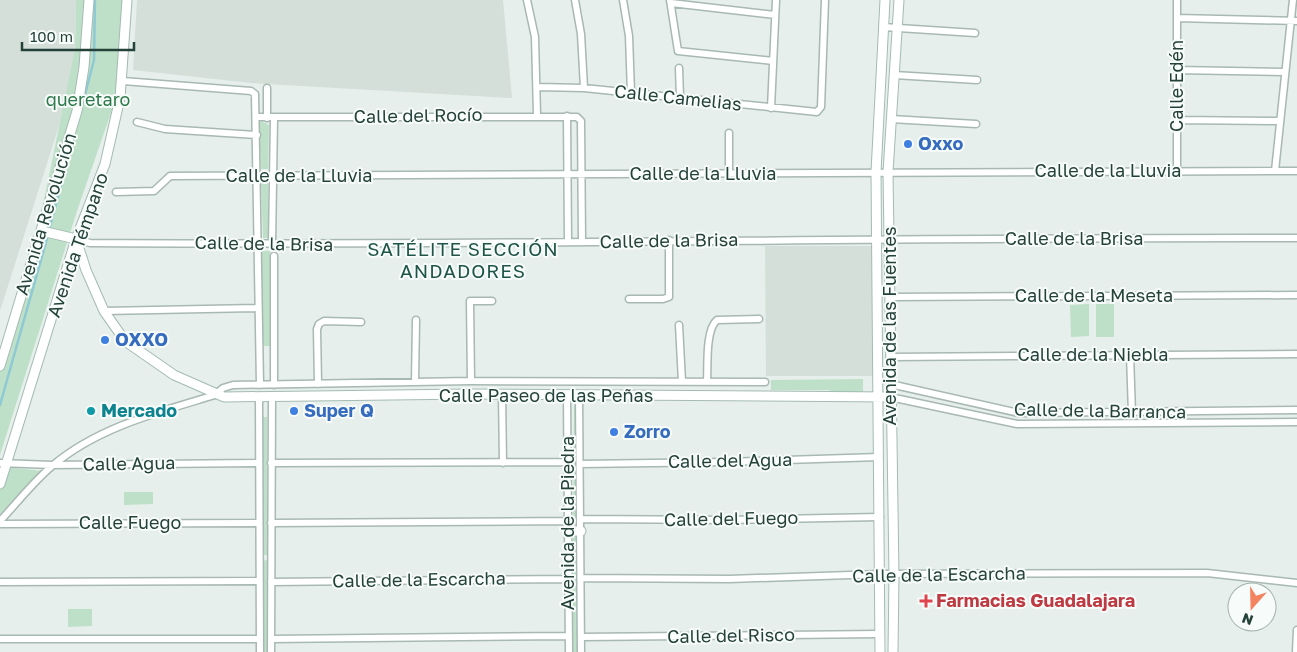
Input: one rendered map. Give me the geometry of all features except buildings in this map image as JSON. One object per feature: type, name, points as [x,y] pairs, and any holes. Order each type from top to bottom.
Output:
[{"type":"main road","name":"Avenida Revolución","points":[[0,366],[45,231],[77,111],[84,67],[89,0]]},
{"type":"main road","name":"Avenida Témpano","points":[[0,484],[3,463],[76,239],[105,164],[122,81],[127,0]]},
{"type":"main road","name":"Avenida de las Fuentes","points":[[880,652],[876,172],[885,0]]},
{"type":"main road","name":"Avenida de las Fuentes","points":[[893,652],[894,575],[888,172],[899,0]]},
{"type":"main road","name":"Calle de la Brisa","points":[[45,231],[76,239]]},
{"type":"main road","name":"Calle Paseo de las Peñas","points":[[76,239],[86,270],[104,311],[125,341],[174,376],[224,397],[502,394],[877,397]]},
{"type":"main road","name":"Calle de la Barranca","points":[[877,383],[890,384]]},
{"type":"main road","name":"Calle de la Barranca","points":[[877,397],[890,397]]},
{"type":"main road","points":[[568,531],[581,531]]},
{"type":"street","points":[[527,0],[536,38],[537,115]]},
{"type":"street","points":[[575,0],[581,34],[584,88]]},
{"type":"street","points":[[623,0],[629,36],[631,93]]},
{"type":"street","points":[[771,108],[776,0]]},
{"type":"street","name":"Calle Camelias","points":[[537,87],[584,88],[771,108],[819,111],[825,0]]},
{"type":"street","name":"Calle Edén","points":[[1177,0],[1177,171]]},
{"type":"street","points":[[1275,171],[1285,72],[1294,21],[1293,0]]},
{"type":"street","points":[[773,61],[678,51],[671,2],[775,15]]},
{"type":"street","points":[[1177,18],[1294,21]]},
{"type":"street","points":[[883,27],[974,33]]},
{"type":"street","points":[[679,68],[680,98]]},
{"type":"street","points":[[1177,70],[1285,72]]},
{"type":"street","points":[[894,75],[976,80]]},
{"type":"street","points":[[122,81],[251,91],[255,94],[260,385]]},
{"type":"street","points":[[267,88],[274,176],[272,244]]},
{"type":"street","name":"Calle del Rocío","points":[[256,117],[537,115],[580,118],[581,174]]},
{"type":"street","points":[[567,116],[568,242]]},
{"type":"street","points":[[892,119],[976,124]]},
{"type":"street","points":[[1177,120],[1280,121]]},
{"type":"street","points":[[137,122],[166,129],[257,135]]},
{"type":"street","points":[[729,132],[729,174]]},
{"type":"street","name":"Calle de la Lluvia","points":[[116,192],[154,191],[170,176],[1297,171]]},
{"type":"street","points":[[581,174],[582,242]]},
{"type":"street","name":"Calle de la Brisa","points":[[76,239],[90,243],[272,244],[669,240],[1297,238]]},
{"type":"street","points":[[630,299],[663,299],[669,297],[669,240]]},
{"type":"street","points":[[274,256],[274,385]]},
{"type":"street","name":"Calle de la Meseta","points":[[890,297],[1297,295]]},
{"type":"street","points":[[471,381],[470,301],[492,301]]},
{"type":"street","points":[[104,311],[258,308]]},
{"type":"street","points":[[416,320],[416,382]]},
{"type":"street","points":[[707,382],[712,324],[717,320],[759,320]]},
{"type":"street","points":[[318,384],[317,329],[319,324],[324,321],[361,322]]},
{"type":"street","points":[[679,325],[682,382]]},
{"type":"street","points":[[1130,354],[1132,414]]},
{"type":"street","name":"Calle de la Niebla","points":[[890,356],[1297,354]]},
{"type":"street","name":"Calle Paseo de las Peñas","points":[[216,395],[223,388],[233,385],[471,381],[765,382]]},
{"type":"street","name":"Calle de la Barranca","points":[[890,384],[1019,413],[1132,414],[1297,410]]},
{"type":"street","points":[[502,394],[503,463]]},
{"type":"street","points":[[0,522],[52,465],[109,430],[216,395]]},
{"type":"street","name":"Avenida de la Piedra","points":[[567,395],[569,652]]},
{"type":"street","name":"Avenida de la Piedra","points":[[579,395],[581,652]]},
{"type":"street","points":[[258,396],[260,652]]},
{"type":"street","points":[[271,652],[270,522],[272,396]]},
{"type":"street","name":"Calle de la Barranca","points":[[890,397],[1017,424],[1297,422]]},
{"type":"street","name":"Calle del Agua","points":[[580,464],[879,457]]},
{"type":"street","points":[[271,464],[567,462]]},
{"type":"street","name":"Calle Agua","points":[[3,463],[52,465],[258,464]]},
{"type":"street","name":"Calle del Fuego","points":[[581,520],[880,517]]},
{"type":"street","name":"Calle Fuego","points":[[0,522],[259,523]]},
{"type":"street","points":[[270,522],[568,522]]},
{"type":"street","points":[[259,559],[270,558]]},
{"type":"street","name":"Calle de la Escarcha","points":[[581,578],[729,579],[880,574],[1207,573],[1297,583]]},
{"type":"street","name":"Calle de la Escarcha","points":[[270,582],[568,579]]},
{"type":"street","points":[[0,582],[258,581]]},
{"type":"street","points":[[1296,652],[1297,630]]},
{"type":"street","name":"Calle del Risco","points":[[581,637],[880,634]]},
{"type":"street","points":[[271,639],[568,636]]},
{"type":"street","points":[[0,639],[260,639]]},
{"type":"shaded area","points":[[0,0],[76,0],[74,72],[65,107],[0,311]]},
{"type":"shaded area","points":[[137,0],[503,0],[512,98],[251,83],[133,70]]},
{"type":"shaded area","points":[[765,246],[873,246],[873,376],[766,376]]},
{"type":"green space","name":"queretaro","points":[[76,0],[125,0],[125,25],[114,104],[77,211],[0,455],[0,366],[29,273],[75,49]]},
{"type":"green space","points":[[261,121],[269,125],[268,169],[261,169],[259,124]]},
{"type":"green space","points":[[261,183],[268,183],[268,238],[263,238]]},
{"type":"green space","points":[[260,251],[270,251],[272,346],[262,346]]},
{"type":"green space","points":[[1089,304],[1089,336],[1071,337],[1070,305]]},
{"type":"green space","points":[[1096,304],[1114,304],[1114,337],[1096,337]]},
{"type":"green space","points":[[863,379],[863,393],[830,394],[830,390],[771,390],[771,380]]},
{"type":"green space","points":[[574,406],[577,406],[580,525],[573,525]]},
{"type":"green space","points":[[262,417],[267,417],[267,555],[263,555]]},
{"type":"green space","points":[[6,467],[43,471],[0,516],[0,487]]},
{"type":"green space","points":[[124,492],[153,492],[153,504],[124,505]]},
{"type":"green space","points":[[573,536],[579,536],[579,652],[573,652]]},
{"type":"green space","points":[[267,560],[267,652],[262,652],[262,561]]},
{"type":"green space","points":[[68,609],[92,609],[92,626],[68,627]]},
{"type":"waterway","points":[[83,102],[94,60],[95,0]]},
{"type":"waterway","points":[[49,230],[73,141]]},
{"type":"waterway","points":[[0,405],[48,235]]},
{"type":"place","name":"Oxxo","points":[[908,144]]},
{"type":"place","name":"OXXO","points":[[105,340]]},
{"type":"place","name":"Mercado","points":[[91,411]]},
{"type":"place","name":"Super Q","points":[[294,411]]},
{"type":"place","name":"Zorro","points":[[614,432]]},
{"type":"place","name":"Farmacias Guadalajara","points":[[926,601]]},
{"type":"district","name":"SATÉLITE SECCIÓN ANDADORES","points":[[463,260]]}]
